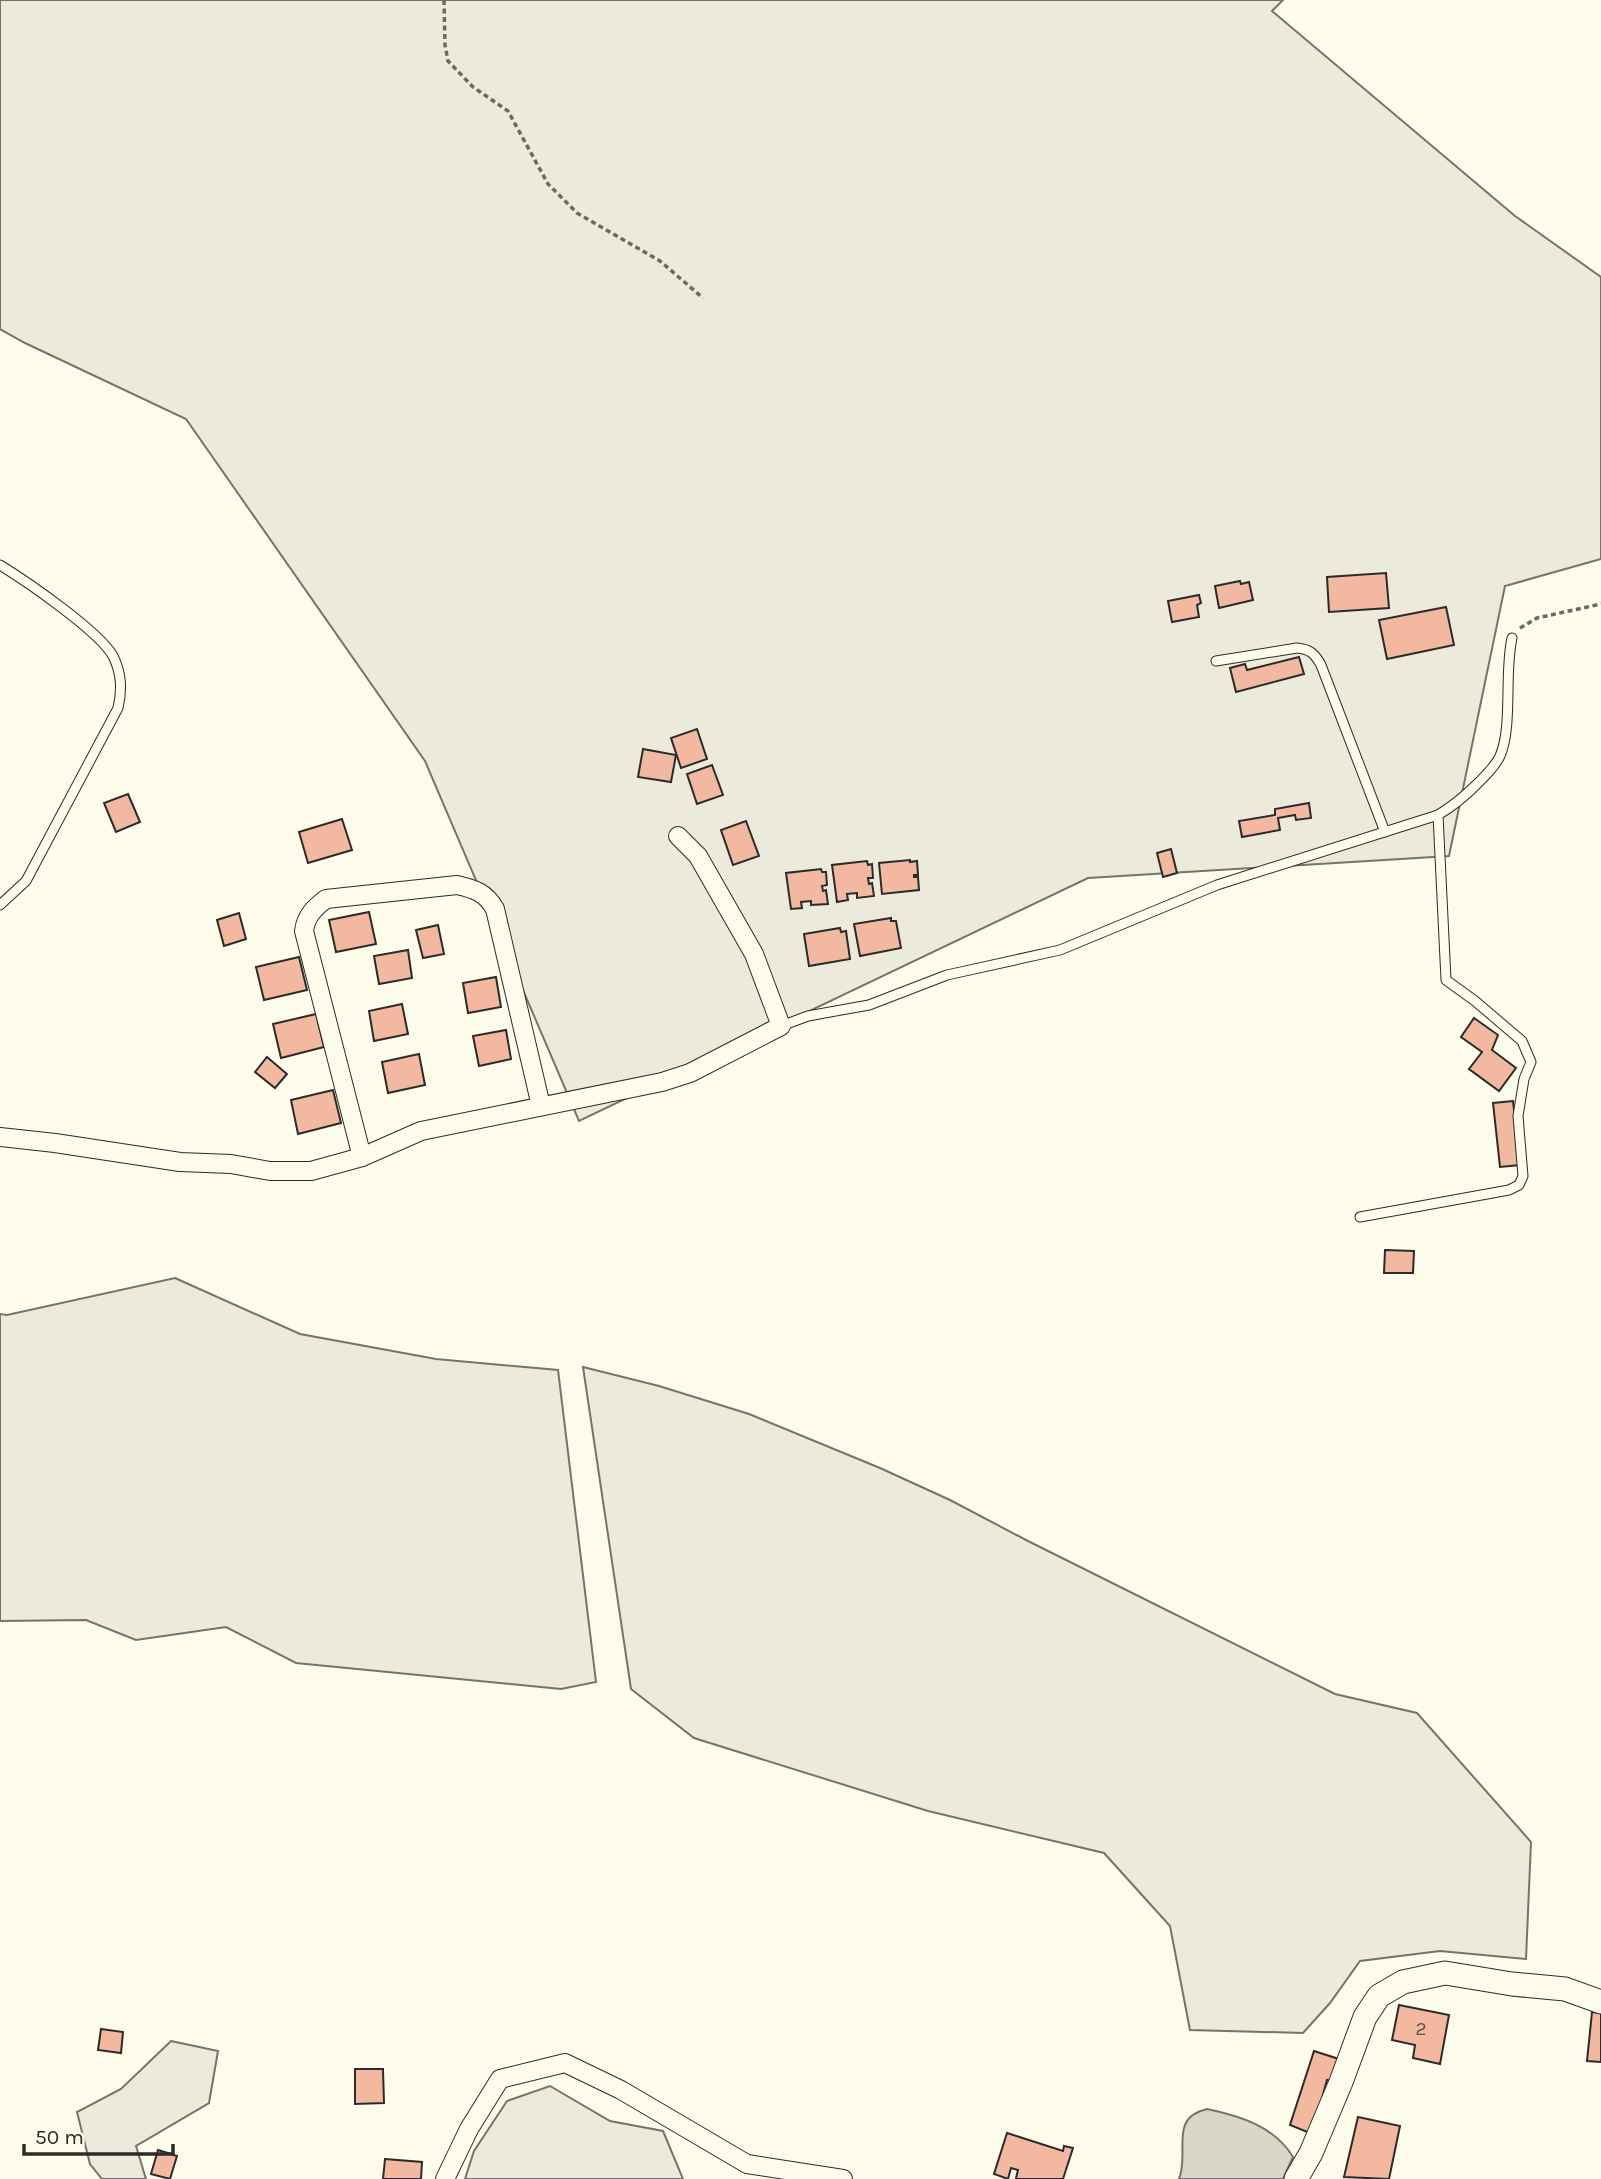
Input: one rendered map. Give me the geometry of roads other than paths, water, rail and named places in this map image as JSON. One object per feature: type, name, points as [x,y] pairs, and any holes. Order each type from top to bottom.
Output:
[{"type":"street","points":[[0,1137],[180,1162],[231,1164],[270,1171],[311,1171],[362,1157],[421,1131],[662,1082],[690,1073],[781,1026],[754,954],[698,856],[678,836]]},
{"type":"street","points":[[362,1157],[304,931],[305,922],[312,911],[326,898],[457,885],[488,897],[495,909],[541,1106]]},
{"type":"street","points":[[1296,2179],[1311,2153],[1365,2017],[1379,1996],[1403,1982],[1445,1973],[1565,1989],[1601,2002]]},
{"type":"street","points":[[445,2179],[469,2129],[500,2079],[565,2063],[621,2090],[747,2164],[843,2179]]},
{"type":"lane","points":[[0,565],[91,631],[113,655],[122,685],[118,708],[26,881],[0,905]]},
{"type":"lane","points":[[781,1026],[808,1016],[869,1005],[947,975],[1059,950],[1217,885],[1385,832],[1454,806],[1488,774],[1499,758],[1505,741],[1508,656],[1512,638]]},
{"type":"lane","points":[[1216,661],[1297,648],[1307,649],[1315,655],[1385,832]]},
{"type":"lane","points":[[1360,1217],[1509,1190],[1519,1185],[1523,1176],[1518,1116],[1524,1079],[1531,1062],[1522,1041],[1446,980],[1438,814]]}]
